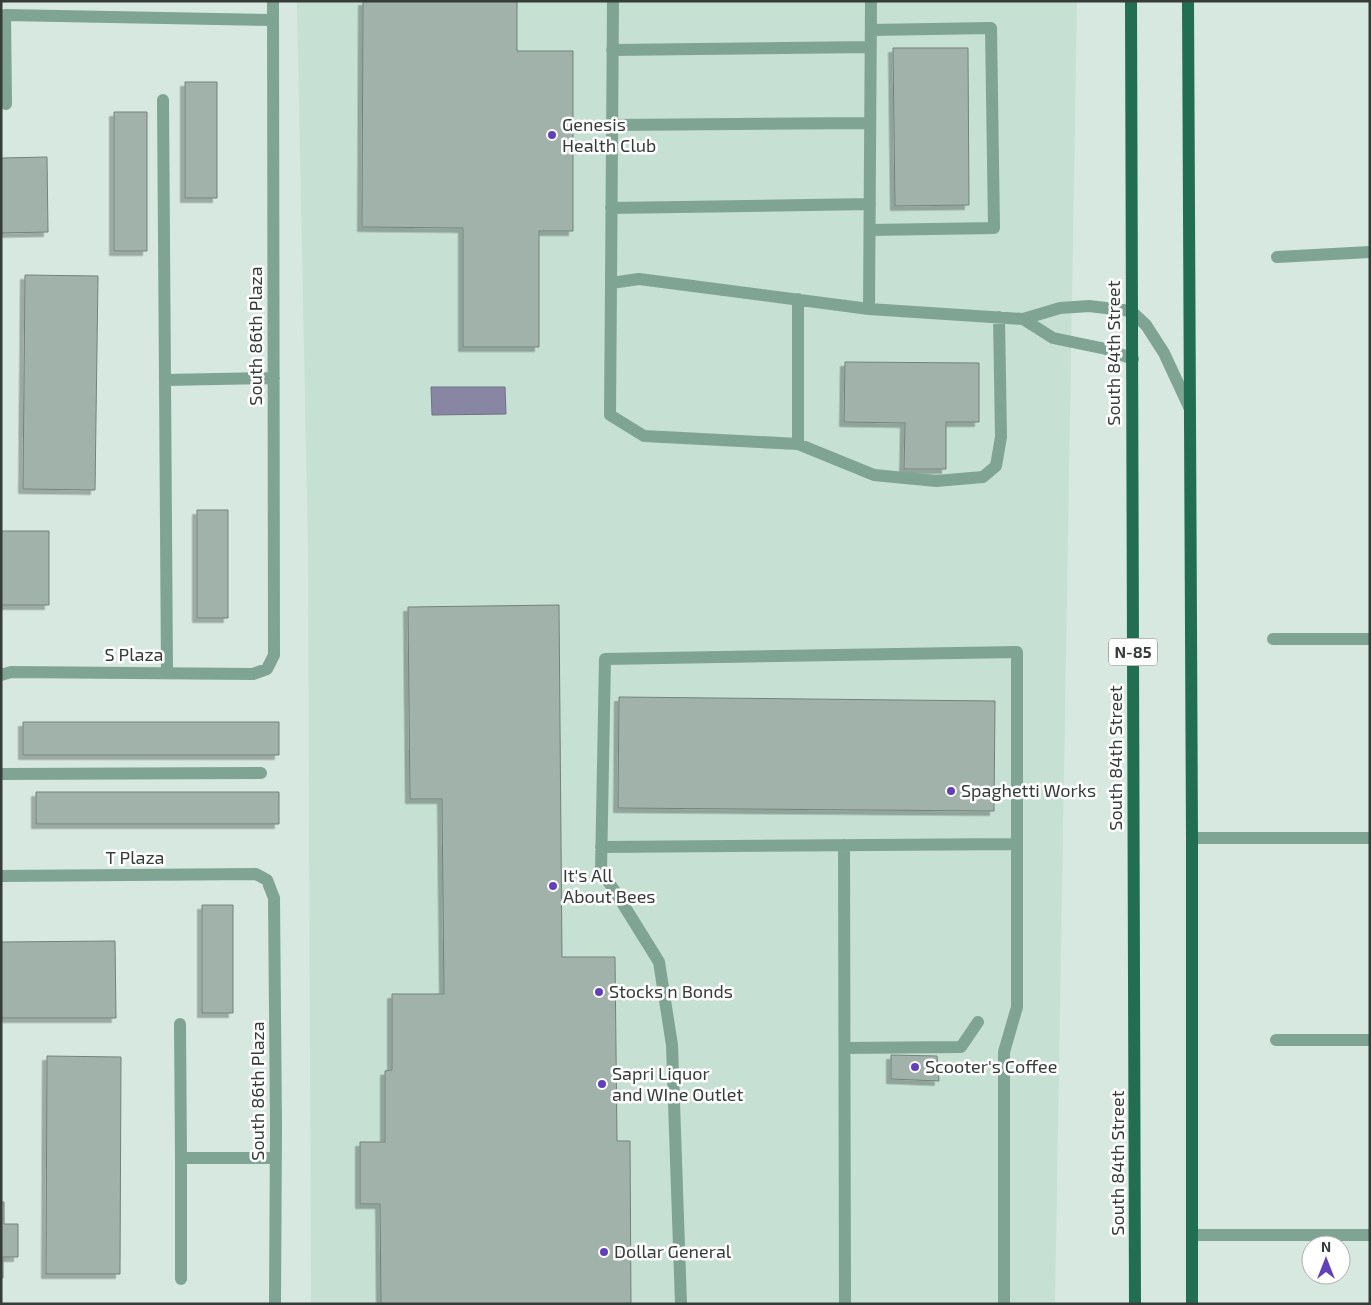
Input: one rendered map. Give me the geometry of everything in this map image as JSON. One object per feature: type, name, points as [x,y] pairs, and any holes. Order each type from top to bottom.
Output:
[{"type":"main road","name":"South 84th Street","points":[[1132,1],[1131,311],[1133,359],[1135,1304]]},
{"type":"main road","points":[[1188,1],[1192,1304]]},
{"type":"street","name":"South 86th Plaza","points":[[267,669],[274,655],[273,1]]},
{"type":"street","points":[[613,1],[610,415],[644,436],[798,444],[874,475],[936,481],[983,477],[996,466],[1001,437],[999,317]]},
{"type":"street","points":[[869,309],[871,1]]},
{"type":"street","points":[[6,104],[5,15],[273,20]]},
{"type":"street","points":[[870,230],[994,228],[991,28],[871,30]]},
{"type":"street","points":[[612,50],[871,47]]},
{"type":"street","points":[[163,100],[167,673]]},
{"type":"street","points":[[612,125],[870,123]]},
{"type":"street","points":[[611,208],[870,204]]},
{"type":"street","points":[[1277,257],[1370,252]]},
{"type":"street","points":[[611,283],[639,279],[869,309],[1023,319],[1060,308],[1089,306],[1131,311],[1146,325],[1164,353],[1190,409]]},
{"type":"street","points":[[798,299],[798,444]]},
{"type":"street","points":[[1023,319],[1053,338],[1106,349],[1133,359]]},
{"type":"street","points":[[165,380],[274,378]]},
{"type":"street","points":[[1273,639],[1370,639]]},
{"type":"street","points":[[682,1304],[672,1045],[659,962],[601,871],[605,660],[1017,652],[1017,1007],[1004,1052],[1004,1304]]},
{"type":"street","name":"S Plaza","points":[[1,675],[11,672],[253,674],[267,669]]},
{"type":"street","points":[[1,774],[261,772]]},
{"type":"street","points":[[1192,838],[1370,838]]},
{"type":"street","points":[[601,847],[1017,844]]},
{"type":"street","points":[[844,845],[845,1304]]},
{"type":"street","name":"T Plaza","points":[[1,876],[256,874],[267,880]]},
{"type":"street","name":"South 86th Plaza","points":[[267,880],[274,898],[275,1304]]},
{"type":"street","points":[[845,1048],[961,1047],[978,1022]]},
{"type":"street","points":[[180,1024],[181,1279]]},
{"type":"street","points":[[1276,1040],[1370,1040]]},
{"type":"street","points":[[181,1158],[276,1158]]},
{"type":"street","points":[[1192,1235],[1370,1236]]},
{"type":"shaded area","points":[[297,1],[1077,1],[1055,1304],[311,1304],[308,547]]},
{"type":"shaded area","points":[[431,387],[505,387],[506,414],[432,415]]},
{"type":"building","points":[[363,1],[517,1],[517,51],[573,51],[573,231],[539,231],[539,347],[463,347],[463,228],[362,227]]},
{"type":"building","points":[[893,48],[968,48],[969,205],[895,206]]},
{"type":"building","points":[[185,82],[217,82],[217,198],[185,198]]},
{"type":"building","points":[[114,112],[147,112],[147,251],[114,251]]},
{"type":"building","points":[[47,157],[48,232],[1,233],[1,158]]},
{"type":"building","points":[[25,275],[98,276],[95,490],[23,489]]},
{"type":"building","points":[[845,362],[979,363],[979,422],[946,422],[946,469],[904,469],[905,423],[844,422]]},
{"type":"building","points":[[197,510],[228,510],[228,618],[197,618]]},
{"type":"building","points":[[1,531],[49,531],[49,605],[1,605]]},
{"type":"building","points":[[559,605],[562,957],[615,957],[617,1141],[630,1141],[631,1304],[381,1304],[380,1204],[360,1204],[360,1142],[385,1142],[385,1071],[392,1070],[392,994],[444,994],[442,799],[410,799],[408,607]]},
{"type":"building","points":[[619,697],[995,701],[994,811],[618,808]]},
{"type":"building","points":[[23,722],[279,722],[279,755],[23,755]]},
{"type":"building","points":[[36,792],[279,792],[279,824],[36,824]]},
{"type":"building","points":[[202,905],[233,905],[233,1013],[202,1013]]},
{"type":"building","points":[[115,941],[116,1018],[1,1018],[1,942]]},
{"type":"building","name":"Scooter's Coffee","points":[[891,1055],[937,1056],[939,1081],[891,1079]]},
{"type":"building","points":[[47,1056],[121,1057],[120,1274],[46,1274]]},
{"type":"building","points":[[1,1202],[4,1202],[4,1224],[18,1224],[18,1257],[3,1257],[3,1278],[1,1278]]},
{"type":"place","name":"Genesis Health Club","points":[[552,135]]},
{"type":"place","name":"Spaghetti Works","points":[[951,791]]},
{"type":"place","name":"It's All About Bees","points":[[553,886]]},
{"type":"place","name":"Stocks n Bonds","points":[[599,992]]},
{"type":"place","name":"Scooter's Coffee","points":[[915,1067]]},
{"type":"place","name":"Sapri Liquor and WIne Outlet","points":[[602,1084]]},
{"type":"place","name":"Dollar General","points":[[604,1252]]}]
